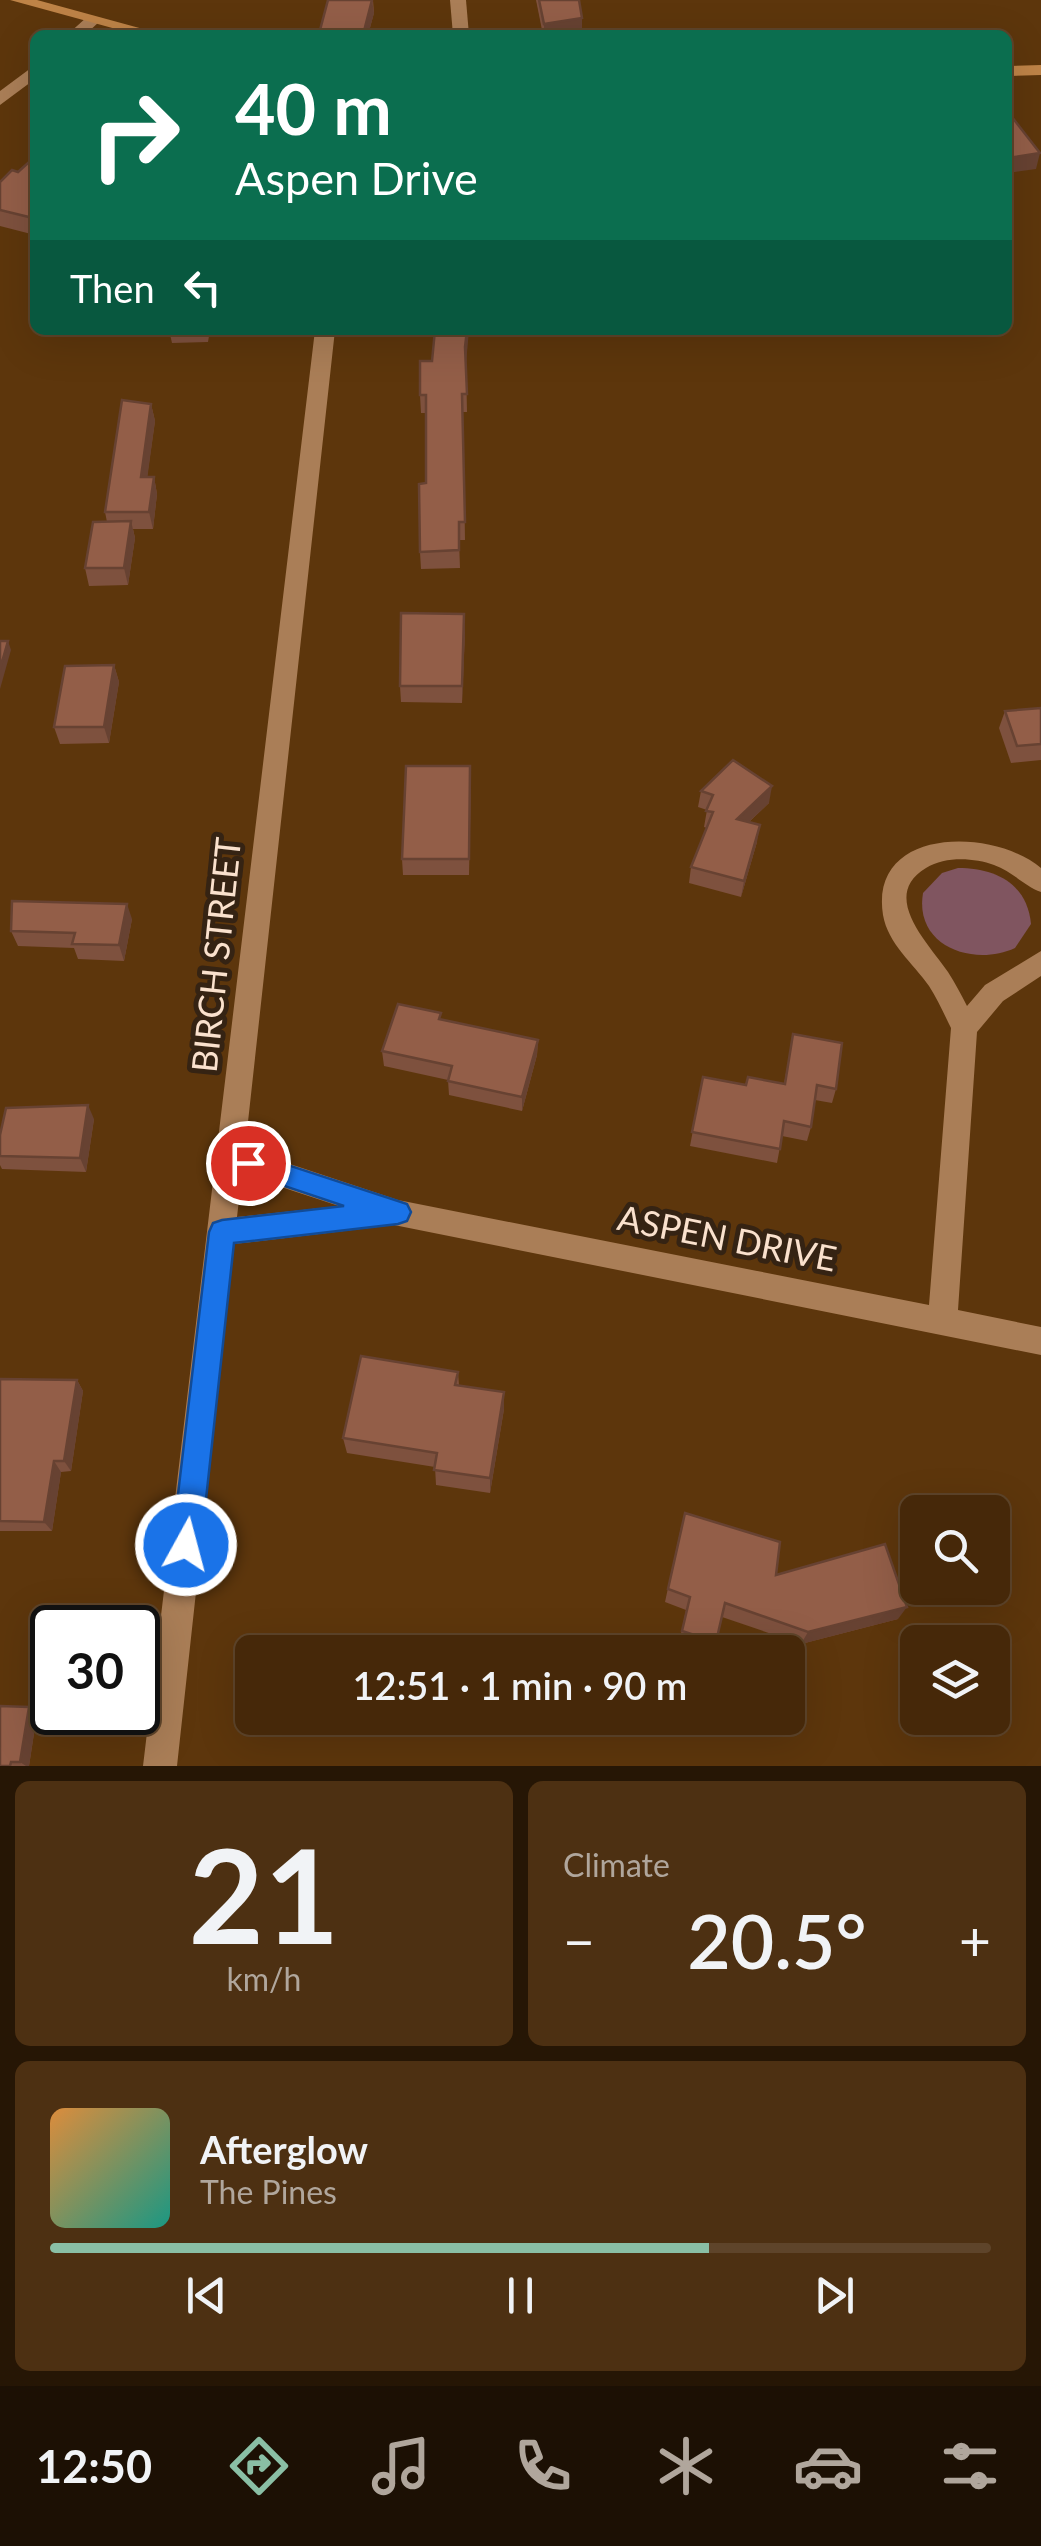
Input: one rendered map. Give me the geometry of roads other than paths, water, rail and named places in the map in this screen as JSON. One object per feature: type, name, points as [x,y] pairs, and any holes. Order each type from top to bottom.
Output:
[{"type":"main road","points":[[18,0],[135,30]]},
{"type":"main road","points":[[1012,71],[1041,70]]},
{"type":"street","points":[[458,0],[461,30]]},
{"type":"street","points":[[81,30],[93,20]]},
{"type":"street","points":[[0,100],[30,74]]},
{"type":"street","name":"BIRCH STREET","points":[[160,1766],[323,335]]},
{"type":"street","points":[[942,1320],[964,1028],[942,983],[910,946],[896,918],[894,904],[902,877],[911,866],[938,852],[974,848],[1016,861],[1041,882]]},
{"type":"street","points":[[964,1028],[994,992],[1041,962]]},
{"type":"street","name":"ASPEN DRIVE","points":[[230,1156],[398,1212],[1041,1341]]},
{"type":"street","name":"ASPEN DRIVE","points":[[222,1232],[398,1212]]}]
